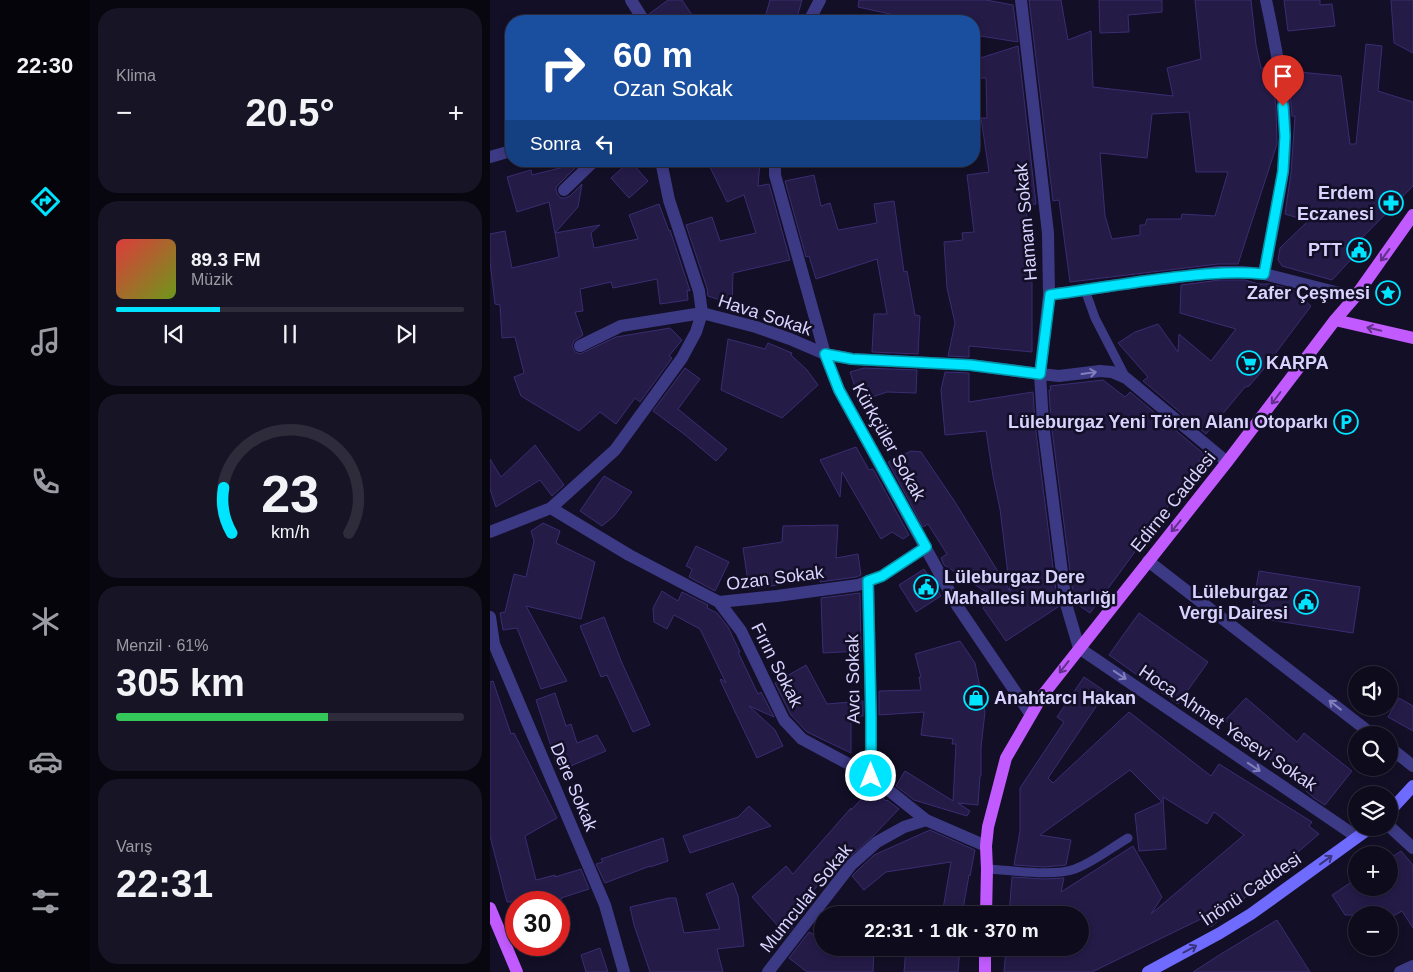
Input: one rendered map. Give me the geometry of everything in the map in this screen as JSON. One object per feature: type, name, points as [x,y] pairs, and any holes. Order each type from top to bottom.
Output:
[{"type":"main road","name":"Edirne Caddesi","points":[[986,906],[986,846],[988,827],[1006,758],[1042,696],[1227,462],[1335,320],[1355,297],[1413,215]]},
{"type":"main road","points":[[1335,320],[1413,338]]},
{"type":"main road","points":[[1398,802],[1412,787]]},
{"type":"main road","name":"İnönü Caddesi","points":[[1148,972],[1220,934],[1251,914],[1357,837]]},
{"type":"main road","points":[[490,908],[518,972]]},
{"type":"main road","points":[[985,956],[985,972]]},
{"type":"street","points":[[631,0],[640,15]]},
{"type":"street","points":[[812,15],[820,0]]},
{"type":"street","name":"Hamam Sokak","points":[[1021,0],[1048,234],[1050,295],[1040,374],[1043,423],[1066,604],[1080,648]]},
{"type":"street","points":[[1264,274],[1283,171],[1285,136],[1281,80],[1266,0]]},
{"type":"street","points":[[490,157],[505,153]]},
{"type":"street","points":[[564,190],[588,167]]},
{"type":"street","points":[[580,346],[621,326],[702,313],[699,291],[670,200],[662,167]]},
{"type":"street","name":"Kürkçüler Sokak","points":[[775,167],[775,175],[825,354],[839,390],[958,607],[1031,715]]},
{"type":"street","points":[[1050,295],[1219,272],[1242,272],[1264,274],[1355,297]]},
{"type":"street","name":"Hava Sokak","points":[[490,532],[551,508],[615,450],[682,358],[696,332],[702,313],[756,327],[825,354],[852,359],[970,365],[1059,376],[1100,371],[1112,372],[1126,378]]},
{"type":"street","points":[[1126,378],[1227,462]]},
{"type":"street","name":"Ozan Sokak","points":[[551,508],[629,555],[719,602],[858,585],[882,576],[926,547]]},
{"type":"street","points":[[1148,561],[1361,726]]},
{"type":"street","name":"Avcı Sokak","points":[[868,581],[871,776]]},
{"type":"street","name":"Fırın Sokak","points":[[719,602],[741,630],[784,720],[802,739],[871,776],[926,820],[986,846]]},
{"type":"street","name":"Dere Sokak","points":[[490,617],[494,644],[605,905],[624,972]]},
{"type":"street","name":"Hoca Ahmet Yesevi Sokak","points":[[1080,648],[1357,837]]},
{"type":"street","points":[[1398,754],[1413,766]]},
{"type":"street","name":"Mumcular Sokak","points":[[768,972],[851,865],[877,842],[904,827],[926,820]]},
{"type":"street","points":[[1398,834],[1413,848]]},
{"type":"street","points":[[1400,972],[1413,966]]},
{"type":"lane","points":[[1085,290],[1095,318],[1126,378]]},
{"type":"lane","points":[[987,869],[1064,872],[1084,865],[1128,838]]},
{"type":"building","points":[[668,0],[682,0],[692,15],[649,15]]},
{"type":"building","points":[[770,0],[802,0],[798,15],[766,15]]},
{"type":"building","points":[[859,0],[986,0],[1013,5],[1018,42],[980,36],[980,15],[895,15],[858,7]]},
{"type":"building","points":[[1029,0],[1061,0],[1068,40],[1091,31],[1093,87],[1173,96],[1167,68],[1201,59],[1195,0],[1251,0],[1256,45],[1261,68],[1271,69],[1276,107],[1277,144],[1238,264],[1218,264],[1070,282],[1059,200],[1053,201]],"holes":[[[1189,112],[1196,172],[1228,172],[1215,216],[1182,214],[1181,219],[1147,219],[1145,225],[1140,225],[1140,235],[1112,239],[1105,216],[1100,153],[1147,158],[1152,114]]]},
{"type":"building","points":[[1099,0],[1162,0],[1162,12],[1128,15],[1129,32],[1100,33]]},
{"type":"building","points":[[1284,0],[1320,0],[1320,5],[1332,4],[1335,26],[1288,31]]},
{"type":"building","points":[[1391,0],[1413,0],[1413,53],[1394,43]]},
{"type":"building","points":[[1366,44],[1382,46],[1378,91],[1413,102],[1413,186],[1355,245],[1359,251],[1332,280],[1282,266],[1278,260],[1280,248],[1308,221],[1285,214],[1291,173],[1295,116],[1292,116],[1288,71],[1341,76],[1350,144],[1356,144]]},
{"type":"building","points":[[1018,46],[1036,204],[1026,205],[1032,280],[1032,352],[969,346],[969,357],[948,356],[955,323],[947,288],[944,242],[963,240],[962,233],[974,232],[967,175],[989,172],[981,118],[987,118],[986,78],[980,78],[980,58]]},
{"type":"building","points":[[564,167],[576,167],[556,187],[556,191],[561,198],[565,198],[570,196],[582,184],[578,207],[555,233],[549,202],[517,212],[507,177],[531,170],[532,175]]},
{"type":"building","points":[[623,167],[635,167],[648,181],[629,198],[611,178]]},
{"type":"building","points":[[710,167],[760,167],[758,186],[769,184],[790,260],[733,273],[732,304],[708,296],[686,225],[712,217],[720,241],[756,233],[744,195],[727,202]]},
{"type":"building","points":[[814,175],[821,206],[830,203],[838,230],[877,223],[874,204],[894,201],[904,272],[907,271],[915,315],[920,316],[918,354],[872,352],[874,314],[887,314],[877,259],[816,279],[809,256],[806,257],[785,181]]},
{"type":"building","points":[[659,204],[670,230],[690,291],[687,290],[688,300],[660,304],[657,279],[613,288],[611,282],[580,289],[583,311],[575,312],[583,335],[574,341],[572,346],[575,352],[580,354],[616,337],[670,328],[682,340],[669,356],[672,358],[640,402],[635,398],[616,424],[600,412],[579,431],[521,396],[514,377],[524,373],[515,337],[502,338],[500,305],[495,304],[490,262],[490,234],[505,231],[512,268],[559,257],[555,233],[600,225],[591,233],[594,248],[638,239],[629,215]]},
{"type":"building","points":[[1220,280],[1245,280],[1292,289],[1311,306],[1263,370],[1249,386],[1245,387],[1206,434],[1143,381],[1148,377],[1118,343],[1135,332],[1158,324],[1178,352],[1179,334],[1211,361],[1236,329],[1180,313],[1181,285]]},
{"type":"building","points":[[728,339],[765,349],[768,343],[792,353],[791,355],[807,370],[818,385],[782,418],[721,390]]},
{"type":"building","points":[[685,368],[700,379],[678,409],[727,449],[716,461],[653,411]]},
{"type":"building","points":[[864,368],[917,370],[916,393],[887,392],[866,399],[859,399],[850,372]]},
{"type":"building","points":[[945,372],[969,373],[969,402],[1033,392],[1035,424],[1058,607],[1006,641],[983,608],[991,595],[944,565],[941,558],[947,554],[928,524],[923,527],[888,462],[911,451],[921,452],[955,502],[1010,591],[1000,509],[986,431],[945,435],[941,390]]},
{"type":"building","points":[[1103,380],[1125,397],[1130,392],[1204,454],[1090,613],[1074,602],[1051,422],[1049,390],[1051,390],[1050,386]]},
{"type":"building","points":[[535,445],[564,485],[552,496],[540,480],[496,507],[490,489],[490,459],[501,477]]},
{"type":"building","points":[[856,447],[869,470],[873,469],[909,535],[903,539],[892,532],[881,539],[842,472],[840,497],[820,460]]},
{"type":"building","points":[[604,476],[632,492],[614,516],[602,526],[580,511]]},
{"type":"building","points":[[543,523],[560,531],[556,543],[595,562],[581,619],[526,606],[567,681],[541,689],[517,628],[503,630],[500,613],[505,612],[514,574],[526,577],[534,541],[531,531]]},
{"type":"building","points":[[838,525],[836,558],[858,554],[861,575],[820,582],[820,578],[778,583],[778,585],[749,589],[743,548],[782,542],[783,526]]},
{"type":"building","points":[[696,546],[729,562],[715,591],[689,577],[692,569],[686,566]]},
{"type":"building","points":[[924,569],[941,596],[916,612],[899,585]]},
{"type":"building","name":"Lüleburgaz Vergi Dairesi","points":[[1259,571],[1360,587],[1353,633],[1251,617]]},
{"type":"building","points":[[662,591],[678,601],[682,592],[708,605],[707,608],[717,613],[728,627],[758,694],[761,692],[774,717],[749,706],[775,730],[783,746],[757,758],[720,680],[726,683],[700,629],[674,615],[667,629],[654,622],[653,608]]},
{"type":"building","points":[[860,593],[861,651],[823,653],[821,598]]},
{"type":"building","points":[[1139,613],[1208,662],[1178,704],[1109,655]]},
{"type":"building","points":[[604,617],[650,725],[633,732],[607,675],[601,677],[580,626]]},
{"type":"building","points":[[960,641],[975,663],[985,712],[978,805],[958,803],[970,811],[967,816],[914,800],[896,786],[905,771],[953,801],[956,744],[952,744],[953,739],[921,735],[924,712],[879,715],[879,691],[921,690],[919,677],[921,677],[915,654]]},
{"type":"building","points":[[806,665],[827,704],[863,701],[863,716],[851,716],[851,753],[807,732],[791,715],[775,683]]},
{"type":"building","points":[[1084,677],[1106,692],[1048,778],[1053,783],[1129,712],[1211,776],[1219,764],[1312,822],[1309,826],[1319,834],[1211,927],[1203,918],[1092,972],[1004,972],[1005,956],[1089,956],[1089,906],[1010,906],[1012,877],[1064,878],[1061,892],[1133,846],[1162,897],[1151,914],[1244,835],[1214,812],[1207,824],[1163,797],[1166,849],[1139,851],[1135,814],[1162,802],[1130,770],[1040,835],[1071,840],[1066,865],[1044,867],[1014,865],[1020,831],[1020,788],[1064,722],[1057,717]]},
{"type":"building","points":[[493,681],[511,734],[514,733],[557,818],[525,836],[536,880],[555,875],[555,877],[581,869],[589,889],[570,895],[570,891],[505,891],[505,894],[490,836],[490,682]]},
{"type":"building","points":[[555,693],[566,726],[571,724],[577,743],[597,735],[606,751],[559,771],[536,700]]},
{"type":"building","points":[[1246,698],[1297,742],[1304,733],[1348,768],[1348,776],[1325,805],[1314,798],[1225,720]]},
{"type":"building","points":[[1399,698],[1413,706],[1413,731],[1388,717],[1398,716]]},
{"type":"building","points":[[872,788],[886,801],[899,809],[842,864],[840,862],[793,912],[795,914],[786,922],[794,926],[786,935],[752,897],[786,866],[793,874],[851,808],[851,810]]},
{"type":"building","points":[[749,806],[771,826],[690,853],[683,836],[738,817]]},
{"type":"building","points":[[930,830],[975,850],[964,906],[944,906],[951,862],[886,872],[864,890],[852,876],[874,855]]},
{"type":"building","points":[[663,838],[668,861],[605,883],[596,864],[603,862],[601,859]]},
{"type":"building","points":[[1401,851],[1413,865],[1413,928],[1402,911],[1398,913],[1398,906],[1348,906],[1348,915],[1345,915],[1332,895],[1348,884],[1348,896],[1398,896],[1398,853]]},
{"type":"building","points":[[733,883],[738,896],[744,946],[717,949],[723,972],[650,972],[630,907],[676,898],[684,933],[720,929],[706,894]]},
{"type":"building","points":[[1277,920],[1310,972],[1193,972],[1221,954]]},
{"type":"building","points":[[809,932],[814,935],[814,956],[874,956],[873,972],[807,972],[789,958]]},
{"type":"building","points":[[600,948],[608,972],[586,972],[581,955]]},
{"type":"building","points":[[905,956],[959,956],[958,972],[904,972]]},
{"type":"place","name":"Erdem Eczanesi","points":[[1391,203]]},
{"type":"place","name":"PTT","points":[[1359,250]]},
{"type":"place","name":"Zafer Çeşmesi","points":[[1388,293]]},
{"type":"place","name":"KARPA","points":[[1249,363]]},
{"type":"place","name":"Lüleburgaz Yeni Tören Alanı Otoparkı","points":[[1346,422]]},
{"type":"place","name":"Lüleburgaz Dere Mahallesi Muhtarlığı","points":[[926,587]]},
{"type":"place","name":"Lüleburgaz Vergi Dairesi","points":[[1306,602]]},
{"type":"place","name":"Anahtarcı Hakan","points":[[976,698]]},
{"type":"route","points":[[871,776],[868,581],[882,576],[926,547],[839,390],[825,354],[852,359],[970,365],[1040,374],[1050,295],[1219,272],[1264,274],[1283,171],[1285,136],[1283,106]]}]
